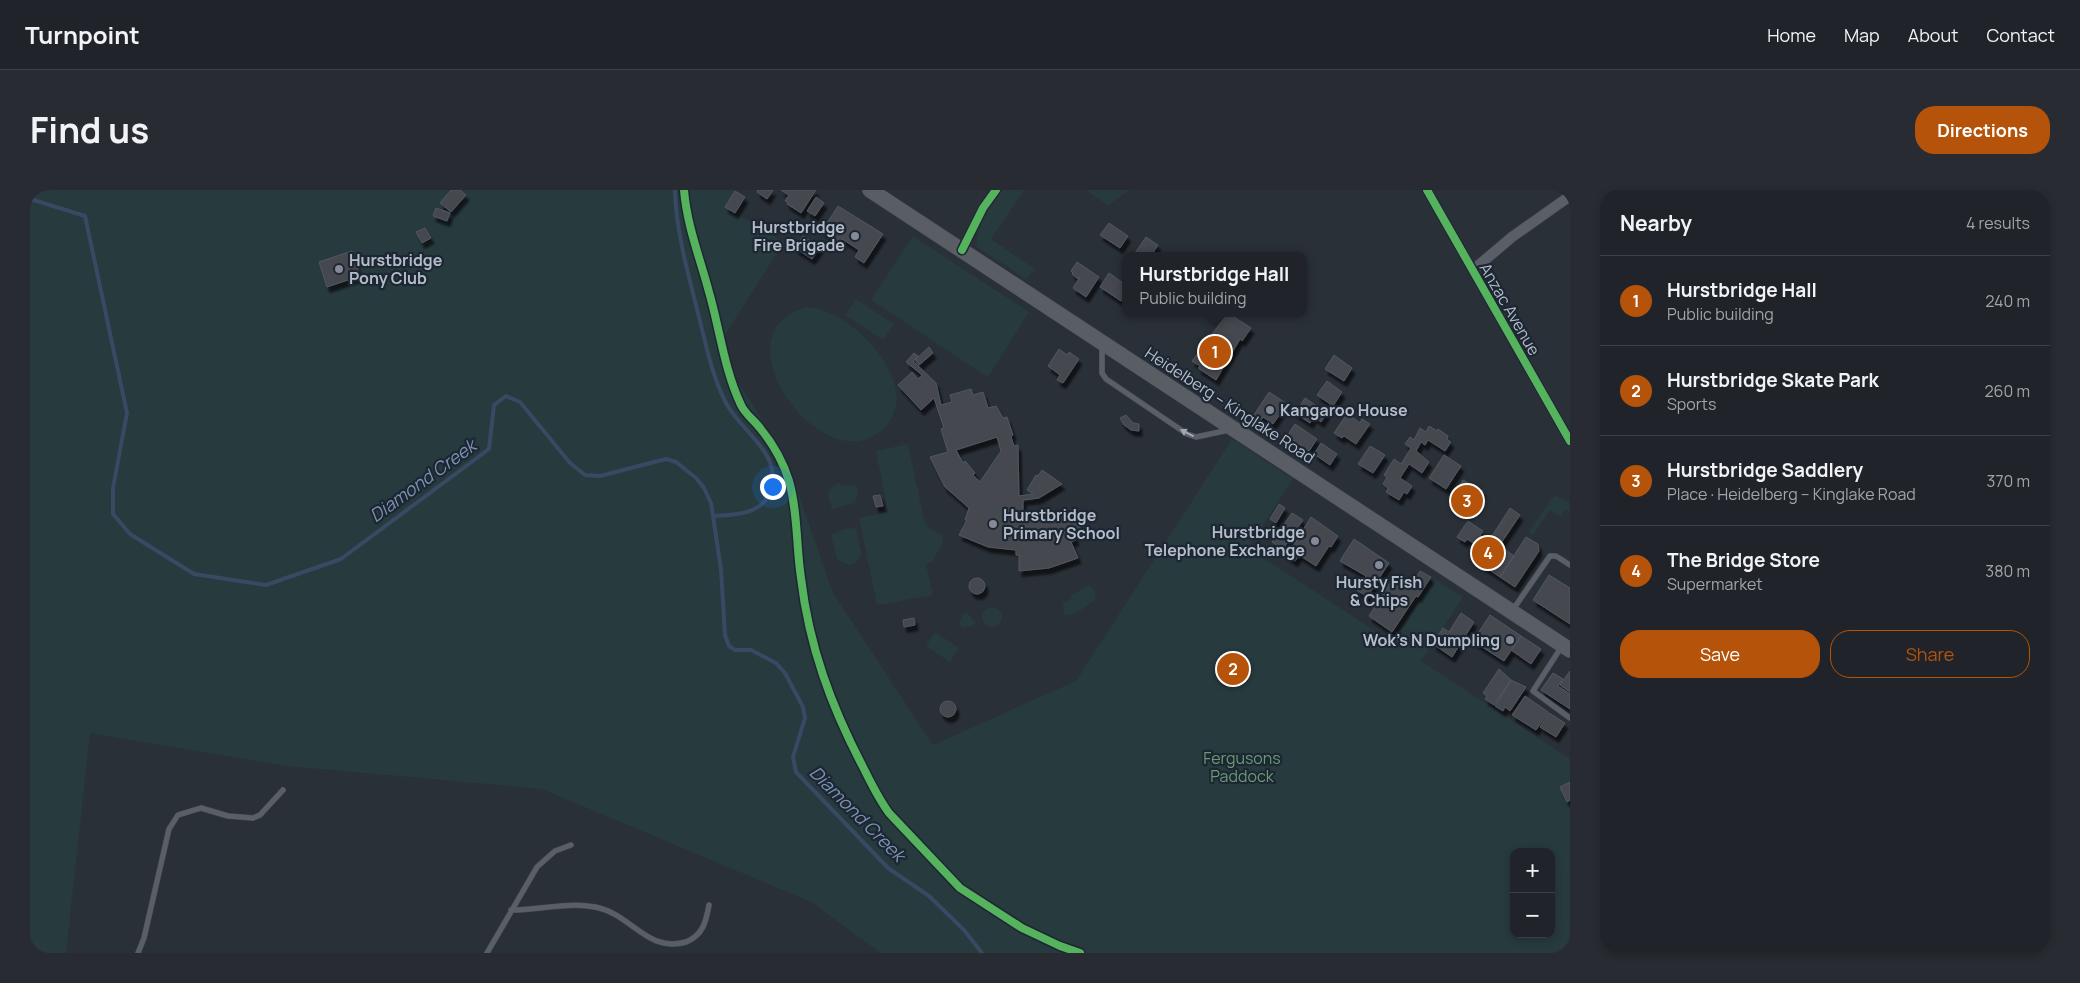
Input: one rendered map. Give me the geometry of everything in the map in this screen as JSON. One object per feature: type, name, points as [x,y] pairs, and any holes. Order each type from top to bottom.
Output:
[{"type":"main road","name":"Heidelberg – Kinglake Road","points":[[870,190],[1566,648]]},
{"type":"street","points":[[962,250],[983,208],[996,190]]},
{"type":"street","name":"Anzac Avenue","points":[[1427,190],[1570,441]]},
{"type":"street","points":[[1472,270],[1512,237],[1570,196]]},
{"type":"lane","points":[[1102,342],[1102,374],[1106,379],[1186,434],[1196,437],[1234,429]]},
{"type":"lane","points":[[1512,612],[1550,556],[1556,556],[1570,565]]},
{"type":"lane","points":[[1566,648],[1533,692],[1570,718]]},
{"type":"lane","points":[[138,953],[144,938],[169,829],[178,815],[201,808],[228,816],[253,818],[260,815],[283,790]]},
{"type":"lane","points":[[487,953],[537,867],[555,851],[571,845]]},
{"type":"lane","points":[[511,910],[535,910],[563,906],[599,908],[622,919],[654,943],[666,947],[689,941],[699,934],[706,922],[709,906]]},
{"type":"green space","name":"Fergusons Paddock","points":[[30,190],[735,190],[725,207],[784,242],[722,340],[727,359],[734,376],[785,455],[833,593],[933,745],[1076,681],[1232,439],[1293,479],[1248,548],[1392,642],[1434,579],[1463,597],[1421,661],[1570,759],[1570,953],[881,953],[811,902],[542,789],[287,766],[90,733],[66,953],[30,953]]},
{"type":"green space","points":[[1002,190],[1024,190],[991,239],[1035,269],[1026,279],[977,247],[978,231],[981,224]]},
{"type":"green space","points":[[1085,190],[1130,190],[1108,205]]},
{"type":"green space","points":[[913,236],[1029,312],[988,377],[871,300]]},
{"type":"green space","points":[[856,299],[894,324],[883,340],[845,315]]},
{"type":"green space","points":[[806,307],[824,311],[843,320],[861,334],[877,351],[889,370],[896,390],[895,410],[885,427],[861,441],[835,438],[810,423],[788,400],[774,373],[770,346],[780,322]]},
{"type":"green space","points":[[908,444],[925,524],[942,536],[943,543],[932,562],[926,564],[933,595],[877,605],[859,518],[888,512],[876,451]]},
{"type":"green space","points":[[839,483],[843,486],[855,485],[859,490],[855,503],[832,509],[828,493],[834,485]]},
{"type":"green space","points":[[1554,495],[1570,503],[1570,512],[1566,509],[1560,516],[1550,510],[1533,535],[1529,532]]},
{"type":"green space","points":[[856,528],[862,555],[854,564],[848,565],[837,559],[831,535],[844,529]]},
{"type":"green space","points":[[1087,586],[1091,586],[1096,595],[1095,600],[1072,614],[1064,614],[1063,603]]},
{"type":"green space","points":[[988,607],[996,607],[1002,613],[1002,621],[996,627],[988,627],[982,621],[982,613]]},
{"type":"green space","points":[[966,612],[976,623],[962,628],[959,624]]},
{"type":"green space","points":[[935,632],[959,648],[950,662],[926,646]]},
{"type":"building","points":[[451,190],[460,190],[466,195],[451,212],[440,203]]},
{"type":"building","points":[[758,190],[773,190],[767,199],[757,192]]},
{"type":"building","points":[[781,190],[816,190],[801,213],[787,204],[788,202],[785,201],[789,195]]},
{"type":"building","points":[[735,191],[745,197],[735,213],[725,207]]},
{"type":"building","points":[[816,197],[824,203],[815,216],[807,211]]},
{"type":"building","name":"Hurstbridge Fire Brigade","points":[[838,206],[883,234],[864,263],[855,257],[859,250],[842,239],[840,243],[822,231]]},
{"type":"building","points":[[436,208],[450,213],[447,221],[433,216]]},
{"type":"building","points":[[1109,223],[1128,236],[1120,248],[1100,235]]},
{"type":"building","points":[[425,228],[431,238],[422,243],[416,232]]},
{"type":"building","points":[[803,236],[820,248],[812,259],[795,248]]},
{"type":"building","points":[[1146,237],[1158,245],[1154,252],[1136,252]]},
{"type":"building","name":"Hurstbridge Pony Club","points":[[352,251],[360,276],[327,287],[319,262]]},
{"type":"building","points":[[1077,262],[1099,277],[1086,297],[1073,288],[1080,277],[1078,279],[1071,271]]},
{"type":"building","points":[[1109,273],[1122,282],[1122,300],[1121,301],[1100,287]]},
{"type":"building","points":[[1225,317],[1234,317],[1251,328],[1242,341],[1240,339],[1216,380],[1198,368],[1200,366],[1192,361]]},
{"type":"building","points":[[929,347],[933,353],[919,365],[915,360]]},
{"type":"building","points":[[1059,349],[1067,355],[1069,352],[1079,359],[1063,383],[1057,380],[1060,375],[1048,366]]},
{"type":"building","points":[[914,353],[918,356],[913,361],[936,383],[941,405],[952,402],[950,395],[971,389],[973,395],[983,392],[988,408],[996,406],[1003,418],[1007,417],[1013,435],[1011,437],[1014,446],[1018,445],[1019,496],[1033,494],[1027,490],[1036,475],[1038,476],[1042,470],[1062,484],[1039,498],[1023,500],[1023,522],[1044,519],[1065,509],[1075,524],[1077,523],[1081,529],[1073,533],[1076,540],[1071,542],[1078,558],[1049,568],[1019,571],[1019,555],[1016,555],[1016,550],[988,547],[959,535],[967,520],[965,520],[969,508],[945,487],[930,457],[948,452],[941,429],[944,428],[934,398],[921,410],[898,385],[912,372],[918,379],[922,375],[906,362]],"holes":[[[997,437],[1001,451],[980,482],[973,475],[975,473],[965,461],[963,463],[956,450]]]},
{"type":"building","points":[[1334,355],[1352,368],[1344,381],[1325,369]]},
{"type":"building","points":[[1327,381],[1342,392],[1333,406],[1317,395]]},
{"type":"building","name":"Kangaroo House","points":[[1269,392],[1287,404],[1273,424],[1263,417],[1261,420],[1254,415]]},
{"type":"building","points":[[1305,398],[1327,413],[1321,422],[1314,417],[1310,423],[1295,413]]},
{"type":"building","points":[[1347,414],[1360,423],[1362,419],[1370,424],[1356,444],[1344,436],[1342,438],[1334,433]]},
{"type":"building","points":[[1126,415],[1133,423],[1139,424],[1139,431],[1131,430],[1124,425],[1120,418]]},
{"type":"building","points":[[1295,424],[1317,439],[1309,451],[1287,436]]},
{"type":"building","points":[[1429,426],[1437,431],[1438,429],[1448,436],[1447,439],[1451,442],[1445,451],[1428,440],[1425,445],[1421,442],[1416,451],[1429,462],[1422,473],[1409,464],[1400,478],[1412,486],[1407,494],[1404,492],[1399,500],[1386,492],[1388,488],[1383,484],[1387,477],[1384,475],[1394,459],[1401,464],[1411,448],[1405,444],[1410,437],[1414,440],[1420,428],[1426,432]]},
{"type":"building","points":[[1321,443],[1337,454],[1330,465],[1314,454]]},
{"type":"building","points":[[1370,446],[1385,455],[1373,473],[1358,464]]},
{"type":"building","points":[[1444,455],[1461,466],[1446,489],[1429,478]]},
{"type":"building","points":[[1463,480],[1483,491],[1468,514],[1459,509],[1462,504],[1452,497]]},
{"type":"building","points":[[880,495],[883,506],[876,507],[873,496]]},
{"type":"building","points":[[1279,504],[1285,508],[1276,523],[1270,519]]},
{"type":"building","points":[[1510,508],[1520,515],[1485,567],[1476,561]]},
{"type":"building","points":[[1292,513],[1303,520],[1283,549],[1272,542]]},
{"type":"building","name":"Hurstbridge Telephone Exchange","points":[[1311,517],[1338,536],[1316,566],[1299,555],[1295,561],[1287,556]]},
{"type":"building","points":[[1468,521],[1483,531],[1475,544],[1467,539],[1465,542],[1457,537]]},
{"type":"building","points":[[1526,537],[1538,544],[1539,551],[1515,587],[1500,577]]},
{"type":"building","points":[[1354,539],[1389,563],[1367,597],[1357,590],[1366,576],[1340,561]]},
{"type":"building","points":[[1499,545],[1514,556],[1500,577],[1485,567]]},
{"type":"building","points":[[1420,571],[1431,577],[1392,632],[1369,616],[1392,580],[1408,590]]},
{"type":"building","points":[[1549,575],[1570,588],[1570,624],[1533,600]]},
{"type":"building","points":[[974,578],[980,578],[985,583],[983,592],[974,594],[969,589],[969,583]]},
{"type":"building","points":[[1461,613],[1474,622],[1452,657],[1433,644],[1443,628],[1449,632]]},
{"type":"building","points":[[1490,615],[1521,636],[1504,661],[1473,641]]},
{"type":"building","points":[[914,618],[915,625],[904,627],[903,620]]},
{"type":"building","points":[[1521,636],[1541,649],[1531,664],[1511,650]]},
{"type":"building","points":[[1499,669],[1511,680],[1494,705],[1485,699],[1487,696],[1483,693]]},
{"type":"building","points":[[1570,671],[1570,692],[1560,685]]},
{"type":"building","points":[[1553,673],[1563,679],[1558,686],[1570,694],[1570,709],[1541,690]]},
{"type":"building","points":[[1511,680],[1526,687],[1510,711],[1505,707],[1503,711],[1495,706]]},
{"type":"building","points":[[1525,696],[1548,712],[1536,730],[1512,715]]},
{"type":"building","points":[[945,701],[951,701],[956,706],[954,715],[945,717],[940,712],[940,706]]},
{"type":"building","points":[[1549,713],[1565,723],[1556,737],[1540,727]]},
{"type":"building","points":[[1570,782],[1570,800],[1567,802],[1560,787]]},
{"type":"waterway","points":[[675,190],[677,220],[683,250],[712,369],[726,403],[733,414],[766,453],[771,464],[773,477],[771,490],[767,498],[755,509],[738,514],[713,516]]},
{"type":"waterway","name":"Diamond Creek","points":[[30,199],[85,216],[127,413],[113,488],[113,514],[130,534],[194,574],[266,585],[341,559],[489,449],[494,405],[506,396],[520,402],[570,463],[585,475],[600,476],[666,459],[676,462],[696,478],[704,488],[711,503],[721,569],[725,635],[729,646],[735,650],[751,650],[776,663],[785,673],[803,707],[805,718],[793,757],[796,772],[888,868],[929,896],[964,930],[982,953]]},
{"type":"cycle path","points":[[684,190],[691,229],[713,306],[730,378],[743,408],[773,447],[781,460],[789,481],[794,505],[799,566],[805,603],[823,675],[851,744],[872,785],[889,813],[960,888],[1022,928],[1080,953]]},
{"type":"cycle path","points":[[962,250],[983,208],[996,190]]},
{"type":"cycle path","points":[[1427,190],[1570,441]]},
{"type":"place","name":"Hurstbridge Fire Brigade","points":[[855,236]]},
{"type":"place","name":"Hurstbridge Pony Club","points":[[339,269]]},
{"type":"place","name":"Hurstbridge Hall","points":[[1215,352]]},
{"type":"place","name":"Kangaroo House","points":[[1270,410]]},
{"type":"place","name":"Hurstbridge Saddlery","points":[[1467,501]]},
{"type":"place","name":"Hurstbridge Primary School","points":[[993,524]]},
{"type":"place","name":"Hurstbridge Telephone Exchange","points":[[1315,541]]},
{"type":"place","name":"The Bridge Store","points":[[1488,553]]},
{"type":"place","name":"Hursty Fish & Chips","points":[[1379,565]]},
{"type":"place","name":"Wok's N Dumpling","points":[[1510,640]]},
{"type":"place","name":"Hurstbridge Skate Park","points":[[1233,669]]}]
